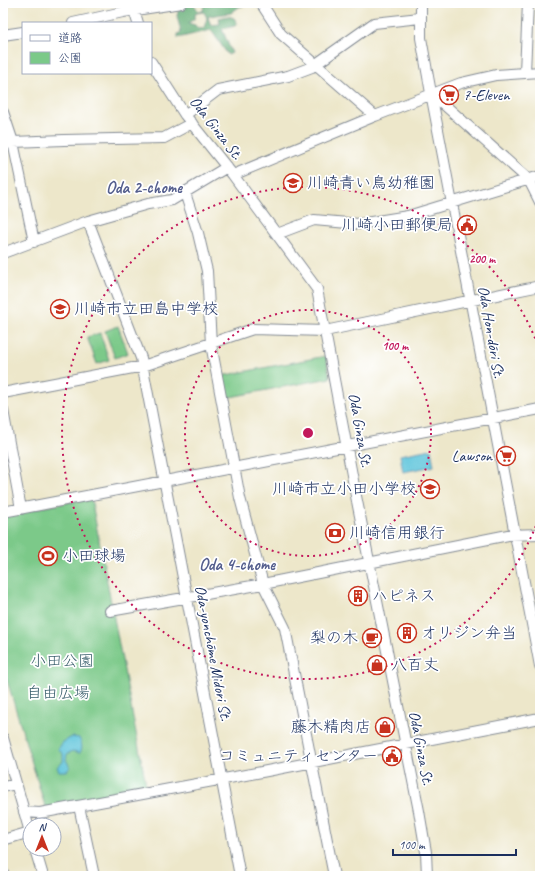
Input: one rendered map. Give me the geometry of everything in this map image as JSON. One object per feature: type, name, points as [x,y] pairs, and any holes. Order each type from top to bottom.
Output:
[{"type":"street","points":[[76,22],[122,7],[134,10],[181,3]]},
{"type":"street","points":[[261,3],[281,34],[375,116]]},
{"type":"street","name":"Oda Hon-dōri St.","points":[[421,3],[421,38],[540,666]]},
{"type":"street","points":[[525,72],[528,3]]},
{"type":"street","points":[[134,10],[138,22]]},
{"type":"street","points":[[185,115],[218,90],[288,76],[316,64],[374,23],[420,18]]},
{"type":"street","points":[[3,35],[22,32]]},
{"type":"street","name":"Oda Ginza St.","points":[[152,64],[185,115],[230,171],[317,289],[406,744],[426,852],[427,876]]},
{"type":"street","points":[[3,254],[88,221],[148,204],[172,200],[230,171],[431,93],[462,83],[496,75],[540,72]]},
{"type":"street","points":[[431,93],[529,180],[540,202]]},
{"type":"street","points":[[3,112],[8,144],[34,242]]},
{"type":"street","points":[[8,144],[164,138],[192,123]]},
{"type":"street","points":[[277,234],[314,220],[366,224],[408,216],[540,176]]},
{"type":"street","points":[[185,193],[198,233],[207,271],[211,344],[234,468],[263,584],[285,628],[334,876]]},
{"type":"street","name":"Oda-yonchōme Midori St.","points":[[88,221],[143,366],[240,876]]},
{"type":"street","points":[[3,393],[143,366],[253,329],[325,331],[470,302],[540,286]]},
{"type":"street","points":[[3,512],[540,409]]},
{"type":"street","points":[[3,410],[21,509]]},
{"type":"street","points":[[110,611],[263,584],[515,534],[540,534]]},
{"type":"street","points":[[24,812],[40,812],[79,806],[540,718]]},
{"type":"street","points":[[3,738],[26,817]]},
{"type":"street","points":[[3,788],[16,784]]},
{"type":"street","points":[[79,806],[94,876]]},
{"type":"street","points":[[3,840],[22,834]]},
{"type":"street","points":[[38,857],[44,876]]},
{"type":"street","points":[[3,872],[4,876]]},
{"type":"green space","points":[[193,3],[199,12],[203,11],[204,4],[209,3],[253,3],[239,7],[231,13],[209,16],[208,18],[211,25],[220,24],[219,18],[228,16],[234,18],[237,22],[235,26],[222,29],[232,53],[228,55],[211,30],[178,38],[178,34],[181,32],[177,16],[179,7]],"holes":[[[204,12],[207,18],[204,28],[198,29],[195,25],[188,23],[194,19],[196,13]]]},
{"type":"green space","points":[[118,326],[128,353],[115,358],[105,331]]},
{"type":"green space","points":[[100,333],[109,360],[97,364],[87,337]]},
{"type":"green space","points":[[326,356],[330,378],[225,398],[221,376]]},
{"type":"green space","name":"小田公園","points":[[91,498],[147,790],[48,808],[45,806],[3,667],[3,515]]},
{"type":"water","points":[[431,449],[434,466],[403,472],[400,455]]},
{"type":"water","points":[[72,737],[79,738],[82,746],[81,751],[80,753],[73,751],[67,754],[66,760],[70,767],[67,771],[59,771],[57,767],[63,762],[63,754],[58,749],[63,742]]},
{"type":"place","name":"7-Eleven","points":[[449,95]]},
{"type":"place","name":"川崎青い鳥幼稚園","points":[[293,183]]},
{"type":"place","name":"川崎小田郵便局","points":[[467,225]]},
{"type":"place","name":"川崎市立田島中学校","points":[[60,309]]},
{"type":"place","name":"Lawson","points":[[506,456]]},
{"type":"place","name":"川崎市立小田小学校","points":[[430,489]]},
{"type":"place","name":"川崎信用銀行","points":[[335,533]]},
{"type":"place","name":"小田球場","points":[[48,556]]},
{"type":"place","name":"ハピネス","points":[[358,596]]},
{"type":"place","name":"オリジン弁当","points":[[407,633]]},
{"type":"place","name":"梨の木","points":[[372,638]]},
{"type":"place","name":"八百丈","points":[[377,665]]},
{"type":"place","name":"藤木精肉店","points":[[385,727]]},
{"type":"place","name":"コミュニティセンター","points":[[392,756]]},
{"type":"district","name":"Oda 2-chome","points":[[144,187]]},
{"type":"district","name":"Oda 4-chome","points":[[237,564]]},
{"type":"park label","name":"自由広場","points":[[58,693]]}]
